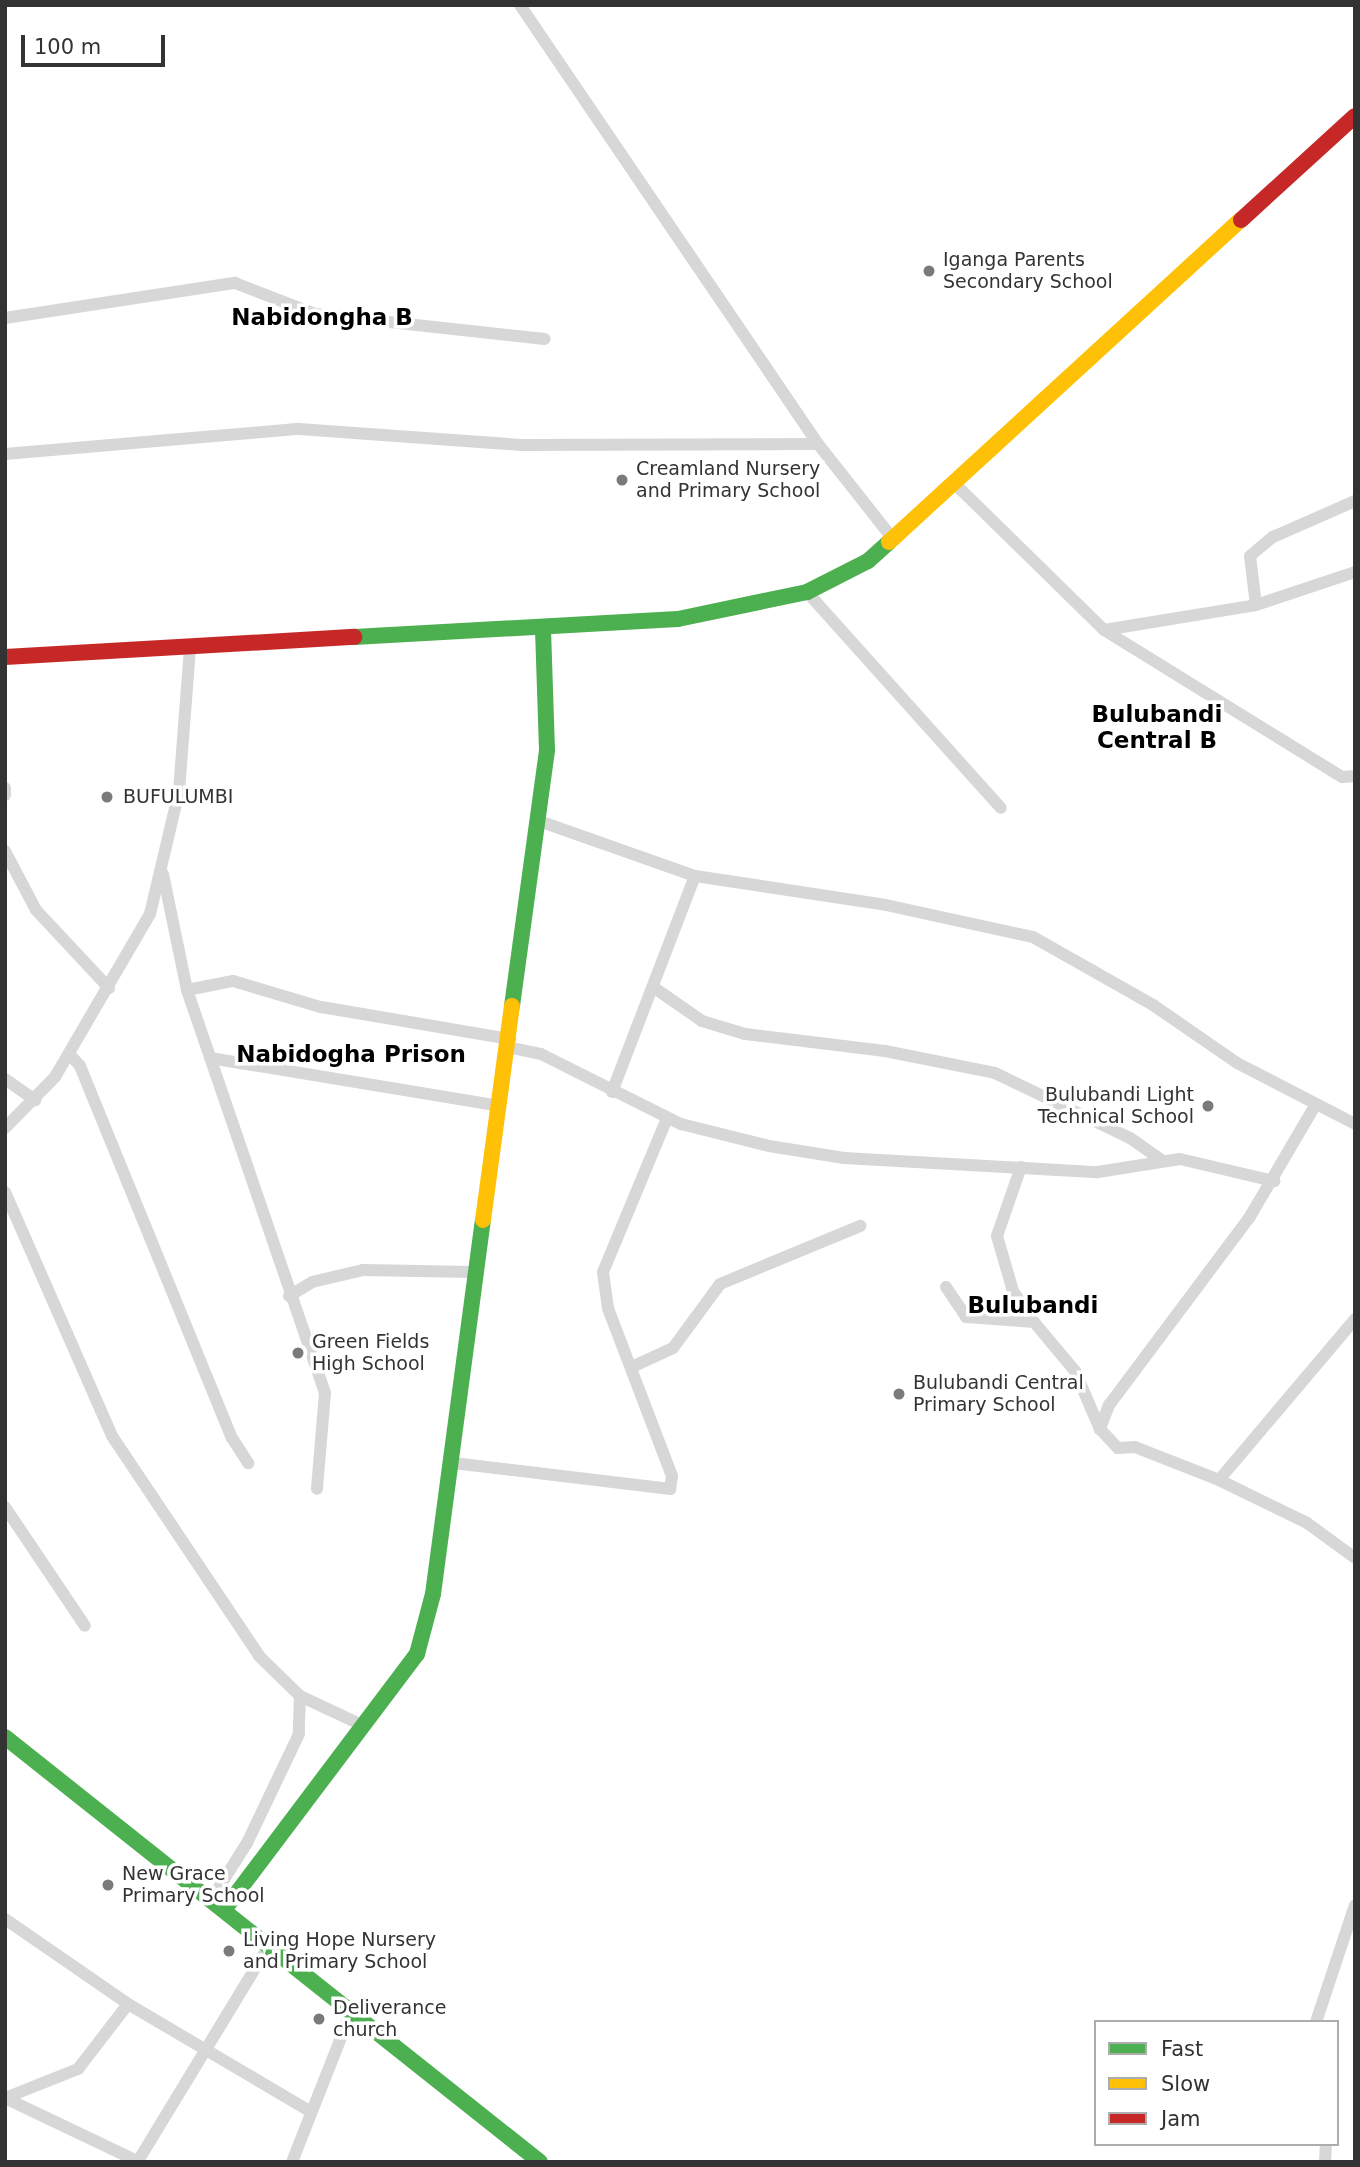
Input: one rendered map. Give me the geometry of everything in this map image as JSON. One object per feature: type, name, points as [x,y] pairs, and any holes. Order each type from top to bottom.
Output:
[{"type":"street","points":[[520,5],[818,444],[893,539]]},
{"type":"street","points":[[5,657],[678,619],[807,592],[868,561],[1355,116]]},
{"type":"street","points":[[5,318],[235,283],[315,314],[545,339]]},
{"type":"street","points":[[5,454],[299,429],[521,445],[818,444]]},
{"type":"street","points":[[954,483],[1104,629],[1307,757],[1342,777],[1355,776]]},
{"type":"street","points":[[1256,605],[1250,556],[1273,537],[1355,500]]},
{"type":"street","points":[[1104,629],[1256,605],[1355,572]]},
{"type":"street","points":[[807,592],[1001,807]]},
{"type":"street","points":[[218,1905],[363,1726],[416,1654],[453,1464],[495,1105],[509,1043],[539,821],[547,751],[543,628]]},
{"type":"street","points":[[5,1128],[35,1100],[69,1054],[132,955],[163,874],[179,791],[190,647]]},
{"type":"street","points":[[5,788],[5,794]]},
{"type":"street","points":[[539,821],[695,876],[886,905],[1033,937],[1316,1104],[1355,1124]]},
{"type":"street","points":[[5,851],[36,910],[109,988]]},
{"type":"street","points":[[163,874],[187,990],[289,1296],[325,1394],[317,1489]]},
{"type":"street","points":[[612,1092],[656,989],[695,876]]},
{"type":"street","points":[[187,990],[233,981],[321,1007],[509,1043],[541,1054],[667,1118],[769,1146],[844,1158],[1098,1172],[1163,1161],[1273,1181]]},
{"type":"street","points":[[656,989],[702,1021],[745,1034],[885,1051],[995,1073],[1130,1138],[1163,1161]]},
{"type":"street","points":[[69,1054],[80,1066],[232,1438],[248,1463]]},
{"type":"street","points":[[209,1058],[495,1105]]},
{"type":"street","points":[[5,1079],[35,1100]]},
{"type":"street","points":[[1100,1429],[1109,1405],[1273,1181],[1316,1104]]},
{"type":"street","points":[[453,1464],[670,1489],[672,1476],[634,1366],[608,1308],[603,1272],[667,1118]]},
{"type":"street","points":[[1021,1167],[997,1236],[1013,1291],[1074,1371],[1100,1429],[1118,1448],[1135,1447],[1219,1480],[1307,1523],[1355,1558]]},
{"type":"street","points":[[5,1192],[112,1436],[259,1656],[300,1696],[363,1726]]},
{"type":"street","points":[[634,1366],[673,1348],[720,1284],[860,1226]]},
{"type":"street","points":[[289,1296],[312,1282],[363,1270],[474,1272]]},
{"type":"street","points":[[946,1287],[966,1317],[1034,1322]]},
{"type":"street","points":[[1219,1480],[1355,1320]]},
{"type":"street","points":[[5,1507],[85,1626]]},
{"type":"street","points":[[218,1905],[299,1734],[300,1696]]},
{"type":"street","points":[[5,1737],[270,1944],[540,2162]]},
{"type":"street","points":[[1317,2020],[1355,1905]]},
{"type":"street","points":[[5,1919],[128,2004],[310,2112]]},
{"type":"street","points":[[5,2098],[21,2108],[138,2161],[207,2053],[270,1944]]},
{"type":"street","points":[[5,2098],[78,2069],[128,2004]]},
{"type":"street","points":[[292,2162],[351,2012]]},
{"type":"street","points":[[5,2112],[21,2108]]},
{"type":"traffic: fast","points":[[354,637],[678,619],[807,592],[868,561],[889,542]]},
{"type":"traffic: fast","points":[[512,1006],[547,750],[543,628]]},
{"type":"traffic: fast","points":[[224,1910],[417,1654],[433,1594],[483,1220]]},
{"type":"traffic: fast","points":[[5,1737],[540,2162]]},
{"type":"traffic: slow","points":[[889,542],[1241,220]]},
{"type":"traffic: slow","points":[[483,1220],[512,1006]]},
{"type":"traffic: jam","points":[[1241,220],[1355,116]]},
{"type":"traffic: jam","points":[[5,657],[354,637]]},
{"type":"place","name":"Iganga Parents Secondary School","points":[[929,271]]},
{"type":"place","name":"Creamland Nursery and Primary School","points":[[622,480]]},
{"type":"place","name":"BUFULUMBI","points":[[107,797]]},
{"type":"place","name":"Bulubandi Light Technical School","points":[[1208,1106]]},
{"type":"place","name":"Green Fields High School","points":[[298,1353]]},
{"type":"place","name":"Bulubandi Central Primary School","points":[[899,1394]]},
{"type":"place","name":"New Grace Primary School","points":[[108,1885]]},
{"type":"place","name":"Living Hope Nursery and Primary School","points":[[229,1951]]},
{"type":"place","name":"Deliverance church","points":[[319,2019]]},
{"type":"district","name":"Nabidongha B","points":[[322,317]]},
{"type":"district","name":"Bulubandi Central B","points":[[1157,727]]},
{"type":"district","name":"Nabidogha Prison","points":[[351,1054]]},
{"type":"district","name":"Bulubandi","points":[[1033,1305]]}]
